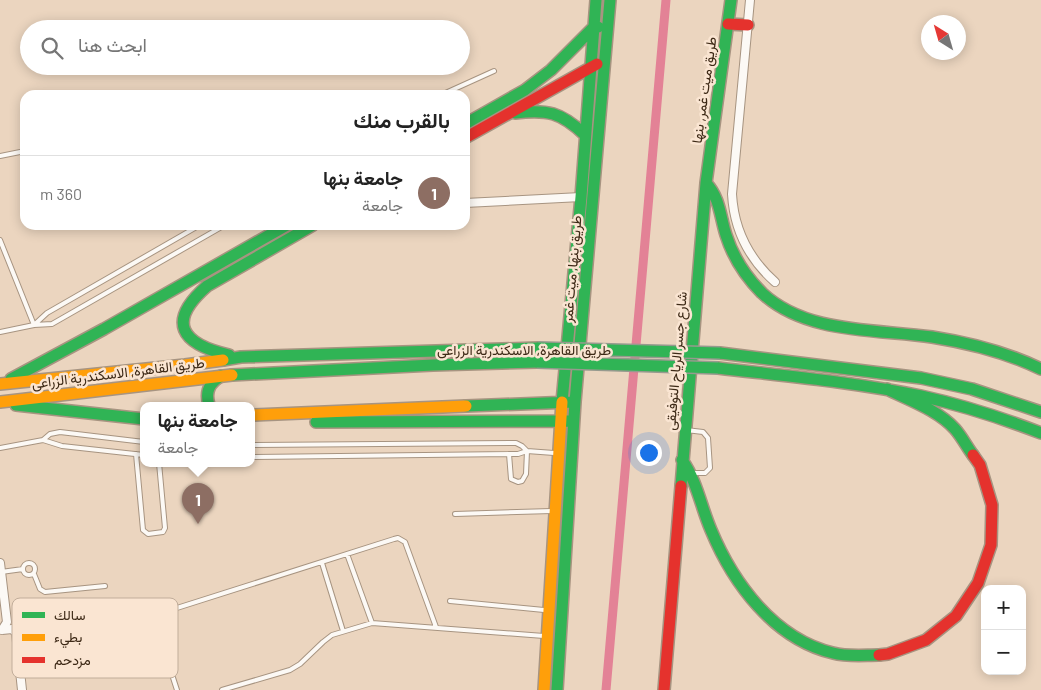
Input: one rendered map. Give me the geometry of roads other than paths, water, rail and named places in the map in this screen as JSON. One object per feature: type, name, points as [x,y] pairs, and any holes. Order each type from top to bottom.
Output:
[{"type":"main road","name":"طريق بنها, ميت غمر","points":[[544,690],[561,403],[581,197],[596,0]]},
{"type":"main road","name":"طريق بنها, ميت غمر","points":[[557,690],[571,454],[610,0]]},
{"type":"main road","name":"طريق ميت غمر, بنها","points":[[706,183],[731,0]]},
{"type":"main road","points":[[728,24],[748,24]]},
{"type":"main road","points":[[470,121],[525,90],[551,70],[594,28],[608,27]]},
{"type":"main road","points":[[470,135],[605,59]]},
{"type":"main road","points":[[506,114],[534,110],[554,112],[572,122],[585,134]]},
{"type":"main road","points":[[706,183],[716,196],[726,236],[740,266],[762,293],[788,311],[805,319],[829,325],[976,345],[1041,368]]},
{"type":"main road","name":"شارع جسر الرياح التوفيقى","points":[[686,474],[682,460],[706,183]]},
{"type":"main road","points":[[2,384],[104,329],[278,230]]},
{"type":"main road","points":[[241,357],[215,353],[194,342],[184,329],[185,308],[196,294],[207,286],[304,230]]},
{"type":"main road","name":"طريق القاهرة, الاسكندرية الزراعى","points":[[2,384],[185,365],[241,357],[538,348],[720,353],[921,378],[972,389],[1041,412]]},
{"type":"main road","name":"طريق القاهرة, الاسكندرية الزراعى","points":[[3,401],[221,376],[432,365],[537,362],[718,368],[849,383],[952,403],[984,412],[1041,433]]},
{"type":"main road","points":[[531,405],[548,396],[564,373]]},
{"type":"main road","points":[[209,402],[207,395],[208,389],[221,376]]},
{"type":"main road","points":[[686,474],[722,554],[752,598],[782,628],[814,647],[844,655],[875,656],[911,647],[945,628],[972,599],[982,582],[989,563],[994,538],[994,513],[991,490],[985,474],[978,458],[963,438],[935,413],[887,389]]},
{"type":"main road","points":[[3,401],[22,407],[140,419]]},
{"type":"main road","points":[[255,415],[575,402]]},
{"type":"main road","points":[[255,422],[574,421]]},
{"type":"main road","points":[[664,690],[686,474]]},
{"type":"street","points":[[750,0],[732,194],[736,224],[743,243],[753,260],[775,282]]},
{"type":"street","points":[[470,204],[581,197]]},
{"type":"street","points":[[0,564],[3,612],[7,622],[1,631]]},
{"type":"lane","points":[[452,90],[494,72]]},
{"type":"lane","points":[[0,156],[20,152]]},
{"type":"lane","points":[[34,325],[53,310],[191,230]]},
{"type":"lane","points":[[0,332],[34,325],[46,326],[58,321],[216,230]]},
{"type":"lane","points":[[0,240],[34,325]]},
{"type":"lane","points":[[53,310],[58,321]]},
{"type":"lane","points":[[685,430],[701,431],[708,438],[710,468],[704,473],[686,474]]},
{"type":"lane","points":[[43,440],[50,434],[60,432],[140,442]]},
{"type":"lane","points":[[0,448],[43,440],[62,446],[140,454]]},
{"type":"lane","points":[[255,445],[516,443],[527,451],[525,478],[518,482],[514,482],[509,474],[509,454]]},
{"type":"lane","points":[[255,457],[522,454],[527,451],[571,454]]},
{"type":"lane","points":[[136,454],[143,530],[148,534],[163,532],[165,528],[158,467]]},
{"type":"lane","points":[[454,514],[555,511]]},
{"type":"lane","points":[[178,608],[398,538],[405,542],[436,627]]},
{"type":"lane","points":[[347,554],[372,623]]},
{"type":"lane","points":[[322,563],[343,631]]},
{"type":"lane","points":[[23,569],[25,564],[33,564],[36,569],[34,574],[40,589],[45,592],[105,586]]},
{"type":"lane","points":[[1,572],[23,569]]},
{"type":"lane","points":[[23,569],[26,575],[34,574]]},
{"type":"lane","points":[[450,601],[550,610]]},
{"type":"lane","points":[[222,690],[290,670],[300,664],[332,635],[372,623],[548,637]]},
{"type":"lane","points":[[172,678],[176,690]]},
{"type":"waterway","points":[[606,690],[666,0]]},
{"type":"place","name":"جامعة بنها","points":[[198,524]]}]
